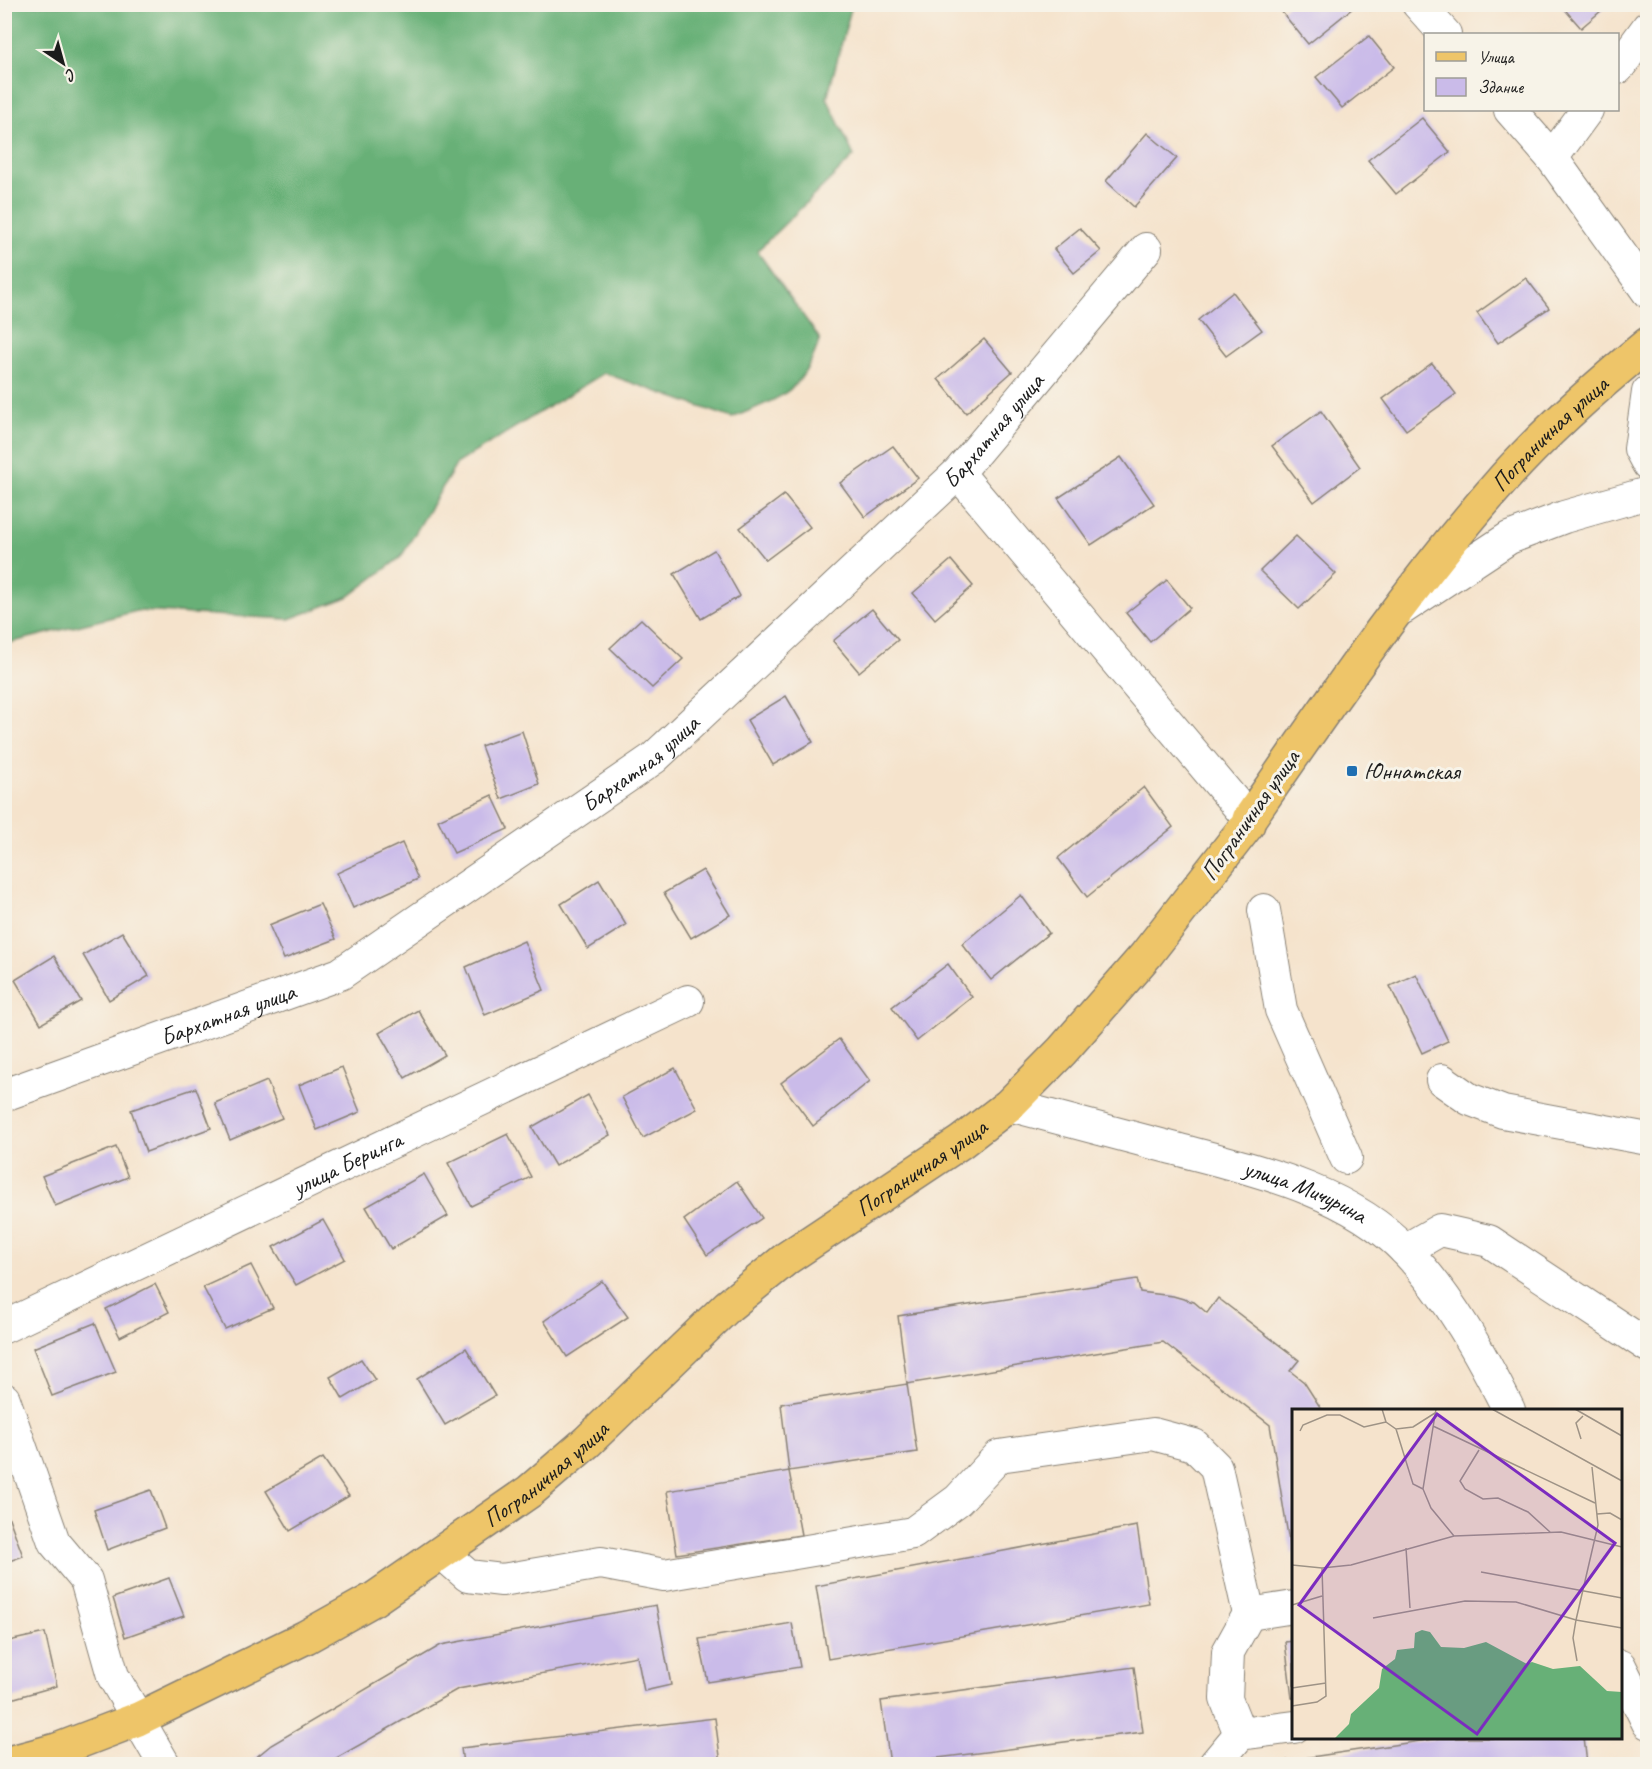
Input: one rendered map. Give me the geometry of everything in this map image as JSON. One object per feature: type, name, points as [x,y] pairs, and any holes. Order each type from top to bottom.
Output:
[{"type":"main road","name":"Пограничная улица","points":[[4,1764],[57,1750],[138,1719],[306,1637],[374,1599],[443,1554],[555,1470],[728,1306],[787,1258],[961,1142],[1009,1105],[1062,1051],[1146,956],[1248,824],[1249,819],[1392,615],[1451,540],[1507,475],[1571,411],[1647,344]]},
{"type":"street","points":[[1418,4],[1443,33]]},
{"type":"street","points":[[1619,65],[1647,27]]},
{"type":"street","points":[[1511,111],[1552,158],[1647,292]]},
{"type":"street","points":[[1552,158],[1586,111]]},
{"type":"street","name":"Бархатная улица","points":[[4,1095],[340,974],[654,758],[958,473],[1146,249]]},
{"type":"street","points":[[1647,392],[1640,449],[1647,464]]},
{"type":"street","points":[[958,473],[1249,819]]},
{"type":"street","points":[[1392,615],[1509,538],[1564,517],[1647,493]]},
{"type":"street","points":[[1264,910],[1281,1010],[1346,1158]]},
{"type":"street","name":"улица Беринга","points":[[4,1327],[687,1001]]},
{"type":"street","points":[[1442,1080],[1468,1099],[1503,1112],[1647,1139]]},
{"type":"street","name":"улица Мичурина","points":[[1009,1105],[1272,1174],[1328,1197],[1372,1224],[1405,1250],[1454,1309],[1508,1409]]},
{"type":"street","points":[[1405,1250],[1440,1230],[1488,1241],[1647,1346]]},
{"type":"street","points":[[4,1399],[54,1542],[86,1580],[113,1676],[164,1764]]},
{"type":"street","points":[[443,1554],[468,1576],[502,1580],[601,1563],[664,1575],[913,1533],[958,1500],[999,1456],[1153,1434],[1194,1445],[1216,1467],[1249,1614],[1228,1652],[1226,1699],[1240,1734]]},
{"type":"street","points":[[1249,1614],[1292,1607]]},
{"type":"street","points":[[1622,1672],[1647,1723]]},
{"type":"street","points":[[1215,1764],[1240,1734],[1292,1727]]},
{"type":"green space","points":[[4,5],[852,5],[827,98],[854,156],[757,251],[820,339],[813,358],[797,383],[788,391],[732,418],[604,373],[457,463],[401,557],[348,597],[289,619],[137,611],[5,644]]},
{"type":"building","points":[[1289,4],[1352,4],[1354,7],[1308,44],[1281,11]]},
{"type":"building","points":[[1560,4],[1609,4],[1581,28]]},
{"type":"building","points":[[1369,36],[1394,67],[1342,108],[1316,77]]},
{"type":"building","points":[[1422,118],[1450,152],[1396,194],[1368,160]]},
{"type":"building","points":[[1147,133],[1177,158],[1134,207],[1106,181]]},
{"type":"building","points":[[1080,228],[1101,251],[1074,273],[1054,249]]},
{"type":"building","points":[[1526,278],[1549,308],[1498,343],[1477,313]]},
{"type":"building","points":[[1233,292],[1262,330],[1226,356],[1198,320]]},
{"type":"building","points":[[984,339],[1012,372],[966,413],[938,379]]},
{"type":"building","points":[[1432,363],[1456,394],[1406,430],[1383,399]]},
{"type":"building","points":[[1321,411],[1360,467],[1314,502],[1272,446]]},
{"type":"building","points":[[893,446],[918,478],[865,517],[840,483]]},
{"type":"building","points":[[1121,457],[1154,504],[1091,545],[1058,498]]},
{"type":"building","points":[[784,495],[810,527],[766,560],[740,528]]},
{"type":"building","points":[[1296,536],[1336,574],[1299,609],[1260,571]]},
{"type":"building","points":[[714,550],[740,596],[701,619],[674,574]]},
{"type":"building","points":[[951,560],[973,586],[935,619],[913,593]]},
{"type":"building","points":[[1167,580],[1190,608],[1150,642],[1126,613]]},
{"type":"building","points":[[872,609],[898,640],[859,672],[833,641]]},
{"type":"building","points":[[641,619],[683,659],[652,688],[610,648]]},
{"type":"building","points":[[786,696],[813,742],[773,765],[747,720]]},
{"type":"building","points":[[522,731],[539,784],[501,799],[481,746]]},
{"type":"building","points":[[1144,787],[1173,827],[1087,897],[1058,858]]},
{"type":"building","points":[[492,795],[508,829],[454,853],[438,820]]},
{"type":"building","points":[[402,843],[418,879],[353,908],[337,873]]},
{"type":"building","points":[[703,870],[730,915],[691,938],[664,893]]},
{"type":"building","points":[[599,880],[626,925],[588,949],[561,904]]},
{"type":"building","points":[[1021,895],[1049,933],[991,980],[962,944]]},
{"type":"building","points":[[320,904],[336,939],[284,959],[269,925]]},
{"type":"building","points":[[122,932],[149,976],[109,1000],[83,955]]},
{"type":"building","points":[[524,941],[544,990],[485,1015],[466,967]]},
{"type":"building","points":[[54,956],[81,1001],[41,1024],[15,980]]},
{"type":"building","points":[[948,964],[972,997],[917,1041],[892,1007]]},
{"type":"building","points":[[1416,974],[1448,1041],[1422,1053],[1390,986]]},
{"type":"building","points":[[418,1010],[445,1055],[405,1078],[379,1033]]},
{"type":"building","points":[[839,1039],[870,1081],[813,1126],[781,1083]]},
{"type":"building","points":[[342,1067],[360,1112],[317,1130],[299,1085]]},
{"type":"building","points":[[675,1068],[697,1109],[643,1138],[622,1097]]},
{"type":"building","points":[[267,1081],[282,1118],[230,1140],[215,1103]]},
{"type":"building","points":[[196,1088],[211,1128],[146,1152],[131,1110]]},
{"type":"building","points":[[588,1095],[610,1135],[555,1166],[532,1127]]},
{"type":"building","points":[[508,1134],[531,1177],[471,1206],[448,1163]]},
{"type":"building","points":[[116,1147],[128,1177],[55,1206],[42,1176]]},
{"type":"building","points":[[424,1174],[448,1216],[391,1249],[366,1207]]},
{"type":"building","points":[[737,1181],[762,1218],[707,1255],[684,1220]]},
{"type":"building","points":[[323,1220],[345,1259],[296,1285],[273,1247]]},
{"type":"building","points":[[251,1265],[273,1308],[225,1329],[203,1287]]},
{"type":"building","points":[[1137,1279],[1140,1292],[1173,1296],[1194,1302],[1207,1313],[1218,1298],[1299,1360],[1290,1371],[1304,1382],[1321,1409],[1292,1409],[1292,1554],[1270,1425],[1163,1342],[907,1384],[898,1316]]},
{"type":"building","points":[[602,1281],[628,1317],[567,1357],[544,1321]]},
{"type":"building","points":[[155,1284],[169,1312],[120,1337],[106,1309]]},
{"type":"building","points":[[95,1323],[116,1372],[52,1396],[33,1348]]},
{"type":"building","points":[[466,1348],[495,1396],[445,1425],[417,1379]]},
{"type":"building","points":[[361,1359],[375,1380],[343,1399],[330,1377]]},
{"type":"building","points":[[907,1384],[917,1452],[789,1471],[781,1404]]},
{"type":"building","points":[[323,1458],[349,1496],[290,1531],[266,1491]]},
{"type":"building","points":[[789,1471],[801,1535],[677,1554],[667,1491]]},
{"type":"building","points":[[151,1490],[165,1528],[107,1550],[94,1510]]},
{"type":"building","points":[[9,1518],[23,1556],[4,1563],[4,1520]]},
{"type":"building","points":[[1137,1526],[1149,1604],[828,1659],[816,1586]]},
{"type":"building","points":[[169,1578],[184,1616],[125,1637],[113,1598]]},
{"type":"building","points":[[656,1605],[671,1685],[644,1691],[637,1656],[458,1689],[326,1764],[248,1764],[271,1745],[441,1645]]},
{"type":"building","points":[[792,1623],[800,1667],[708,1682],[699,1639]]},
{"type":"building","points":[[45,1633],[57,1686],[11,1699],[4,1673],[4,1642]]},
{"type":"building","points":[[1292,1641],[1292,1698],[1285,1642]]},
{"type":"building","points":[[1134,1667],[1143,1732],[890,1764],[881,1701]]},
{"type":"building","points":[[715,1718],[721,1764],[463,1764],[461,1748]]},
{"type":"building","points":[[1434,1739],[1584,1739],[1587,1764],[1263,1764]]},
{"type":"place","name":"Юннатская","points":[[1352,771]]}]
